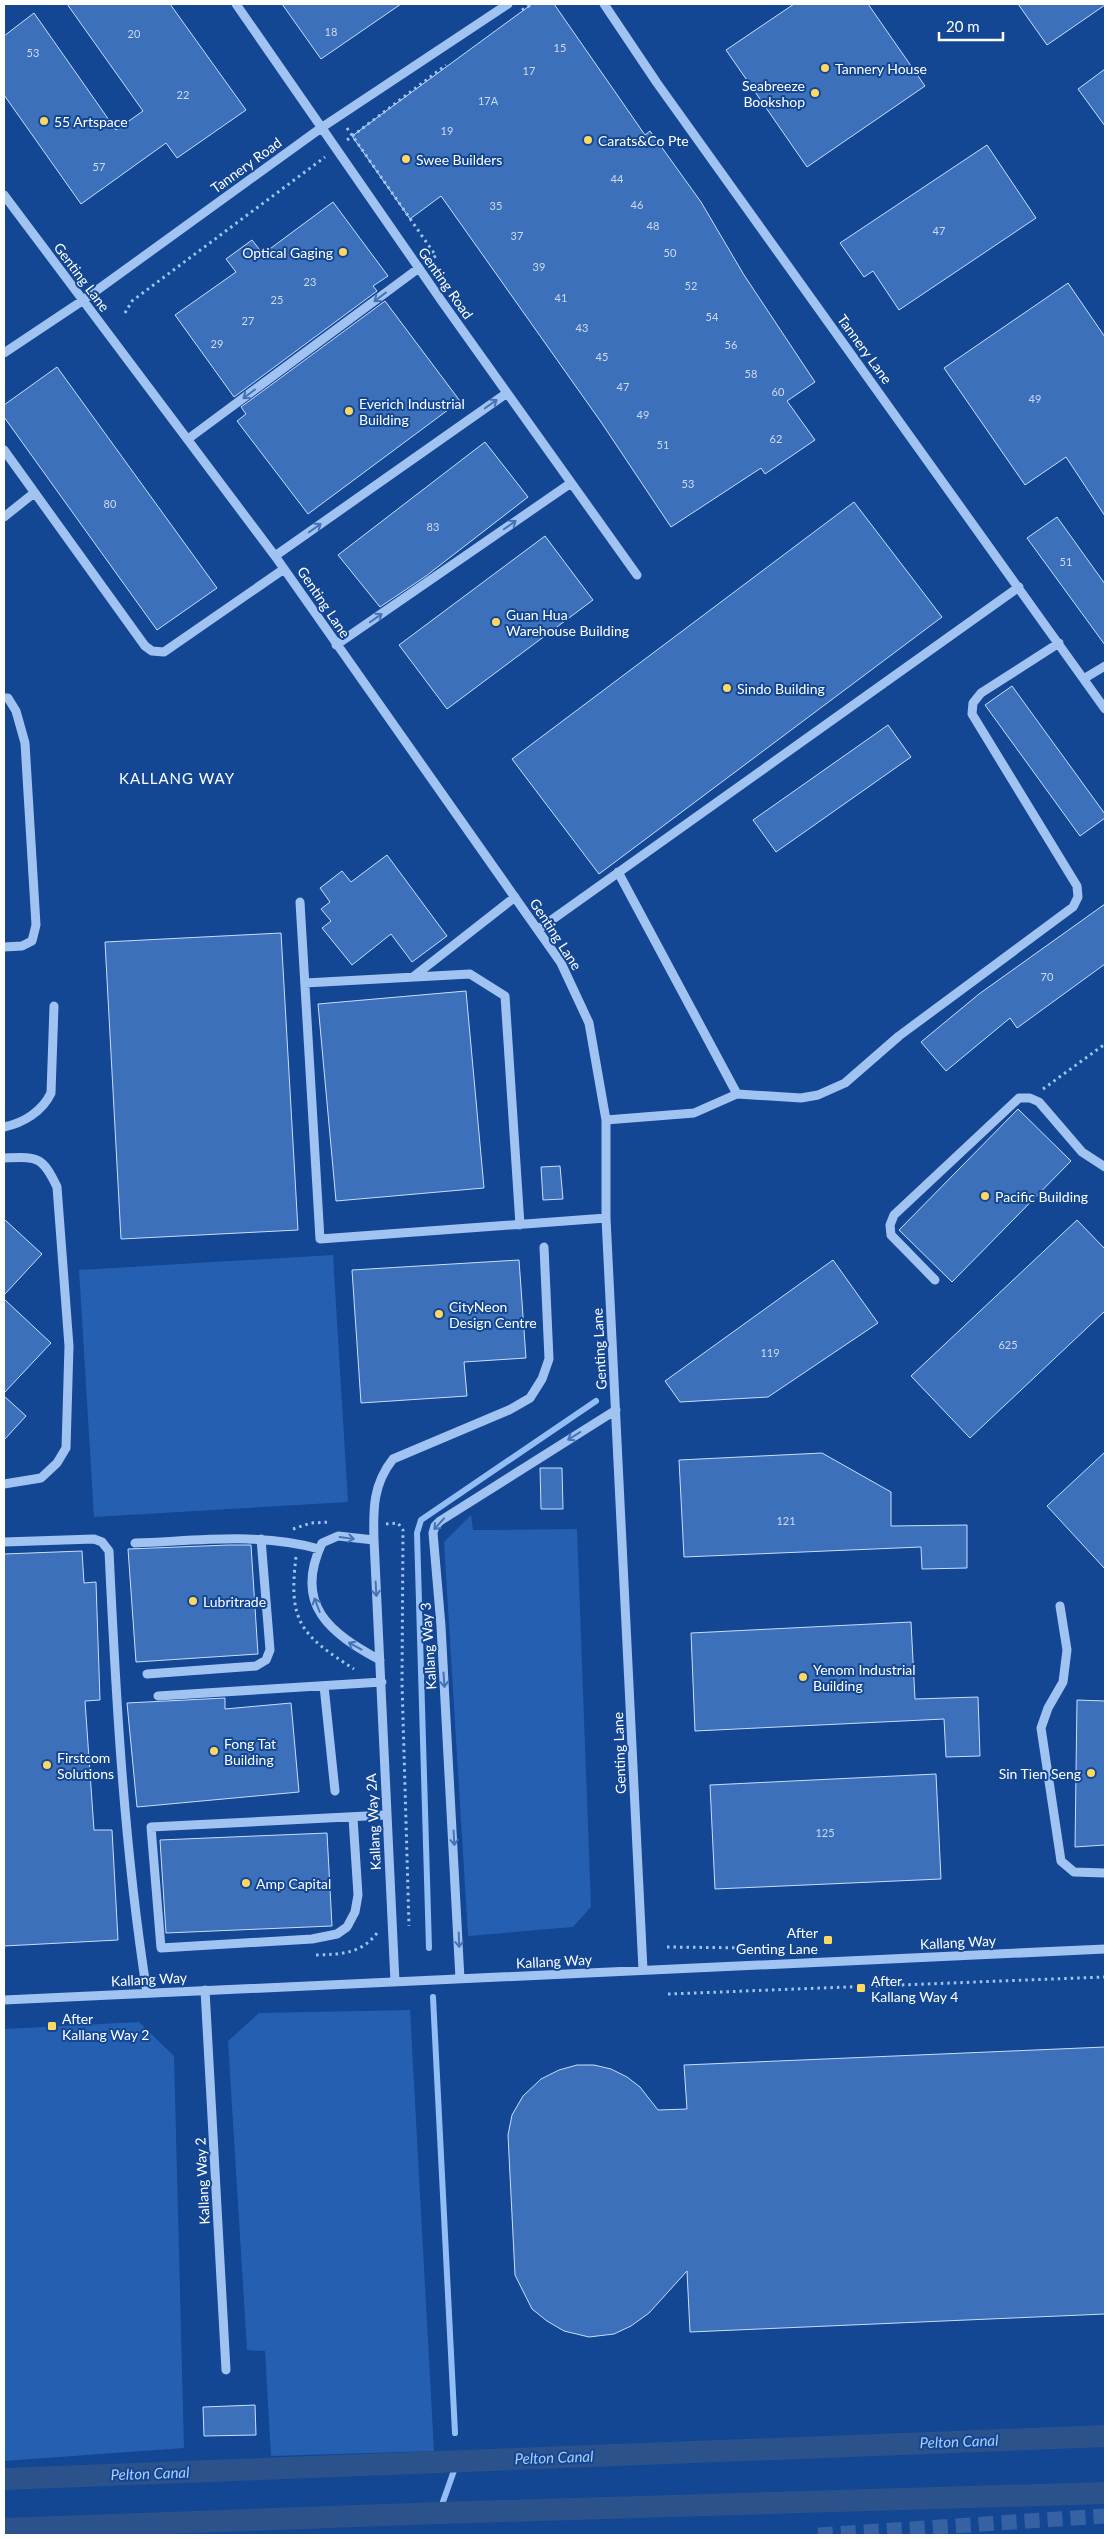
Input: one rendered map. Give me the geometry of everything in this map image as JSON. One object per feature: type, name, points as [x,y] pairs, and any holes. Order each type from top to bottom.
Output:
[{"type":"street","name":"Genting Road","points":[[236,4],[419,268],[637,575]]},
{"type":"street","name":"Tannery Road","points":[[4,353],[82,301],[321,128],[508,4]]},
{"type":"street","name":"Tannery Lane","points":[[604,4],[657,83],[1085,678],[1105,709]]},
{"type":"street","name":"Genting Lane","points":[[4,195],[275,556],[336,645],[434,778],[562,963],[589,1023],[606,1120],[606,1218],[644,1970]]},
{"type":"street","points":[[188,439],[419,268]]},
{"type":"street","points":[[275,556],[507,393]]},
{"type":"street","points":[[4,450],[145,646],[152,651],[164,652],[284,569]]},
{"type":"street","points":[[336,645],[571,483]]},
{"type":"street","points":[[4,517],[34,493]]},
{"type":"street","points":[[539,929],[1019,587]]},
{"type":"street","points":[[606,1120],[694,1113],[737,1094],[801,1098],[818,1095],[845,1083],[899,1036],[1073,907],[1078,897],[1077,886],[972,714],[974,703],[981,693],[1059,643]]},
{"type":"street","points":[[1085,678],[1105,666]]},
{"type":"street","points":[[4,698],[8,698],[16,711],[26,743],[36,925],[32,941],[22,946],[4,947]]},
{"type":"street","points":[[618,872],[737,1094]]},
{"type":"street","points":[[414,977],[515,897]]},
{"type":"street","points":[[300,902],[320,1239],[606,1218]]},
{"type":"street","points":[[305,983],[470,974],[505,996],[520,1225]]},
{"type":"street","points":[[4,1127],[19,1124],[46,1103],[51,1093],[54,1006]]},
{"type":"street","points":[[935,1280],[890,1235],[890,1225],[894,1215],[1019,1098],[1030,1098],[1040,1102],[1082,1152],[1105,1167]]},
{"type":"street","points":[[4,1158],[36,1158],[49,1169],[58,1187],[70,1346],[66,1448],[58,1463],[41,1478],[4,1484]]},
{"type":"street","name":"Kallang Way 2A","points":[[395,1982],[374,1540],[375,1493],[383,1472],[393,1459],[509,1410],[530,1398],[542,1379],[548,1359],[544,1247]]},
{"type":"street","name":"Kallang Way 3","points":[[460,1979],[441,1626],[432,1533],[440,1521],[616,1410]]},
{"type":"street","points":[[374,1540],[338,1536],[322,1543],[314,1559],[312,1594],[321,1617],[347,1642],[380,1660]]},
{"type":"street","points":[[4,1542],[94,1539],[102,1542],[109,1551],[116,1702],[131,1874],[147,1993]]},
{"type":"street","points":[[135,1543],[261,1539],[298,1543],[319,1549]]},
{"type":"street","points":[[147,1674],[256,1666],[266,1660],[270,1650],[261,1539]]},
{"type":"street","points":[[1060,1606],[1067,1650],[1063,1682],[1048,1708],[1041,1728],[1061,1861],[1074,1872],[1105,1872]]},
{"type":"street","points":[[158,1696],[382,1682]]},
{"type":"street","points":[[324,1686],[335,1791]]},
{"type":"street","points":[[353,1818],[358,1895],[355,1912],[347,1927],[337,1934],[312,1939],[161,1948],[151,1827],[386,1815]]},
{"type":"street","name":"Kallang Way","points":[[4,2000],[1105,1949]]},
{"type":"street","name":"Kallang Way 2","points":[[206,1990],[226,2370]]},
{"type":"path","points":[[339,116],[436,256],[419,268]]},
{"type":"path","points":[[1030,1098],[1105,1044]]},
{"type":"path","points":[[668,1994],[1105,1977]]},
{"type":"shaded area","points":[[333,1255],[348,1502],[94,1517],[79,1270]]},
{"type":"shaded area","points":[[471,1515],[473,1530],[577,1529],[591,1907],[573,1927],[468,1936],[444,1542]]},
{"type":"shaded area","points":[[410,2010],[434,2451],[271,2456],[265,2351],[247,2350],[228,2041],[259,2013]]},
{"type":"shaded area","points":[[139,2022],[174,2056],[184,2448],[4,2461],[4,2029]]},
{"type":"building","points":[[67,4],[170,4],[246,110],[177,158],[166,143],[81,204],[4,95],[4,36],[34,13],[116,130],[143,111]]},
{"type":"building","points":[[282,4],[401,4],[321,59]]},
{"type":"building","points":[[532,4],[554,4],[645,135],[650,131],[701,202],[744,275],[815,382],[787,401],[815,440],[765,474],[761,468],[671,527],[601,422],[441,196],[410,219],[352,136]]},
{"type":"building","name":"Tannery House","points":[[794,4],[868,4],[925,86],[807,167],[726,50]]},
{"type":"building","points":[[1018,4],[1105,4],[1105,5],[1047,45]]},
{"type":"building","points":[[1105,69],[1105,126],[1078,89]]},
{"type":"building","points":[[987,145],[1036,218],[899,310],[873,271],[864,277],[840,243]]},
{"type":"building","points":[[333,202],[388,276],[373,286],[377,291],[234,397],[175,315],[236,272],[226,259],[252,240],[263,254]]},
{"type":"building","points":[[1068,283],[1105,337],[1105,516],[1066,457],[1025,485],[944,368]]},
{"type":"building","name":"Everich Industrial Building","points":[[385,301],[460,401],[308,514],[237,421],[246,414],[241,407]]},
{"type":"building","points":[[57,367],[217,588],[157,630],[4,417],[4,405]]},
{"type":"building","points":[[485,442],[528,497],[426,576],[380,607],[338,555]]},
{"type":"building","name":"Sindo Building","points":[[854,502],[942,617],[599,874],[512,759]]},
{"type":"building","points":[[1057,517],[1105,584],[1105,645],[1027,538]]},
{"type":"building","name":"Guan Hua Warehouse Building","points":[[545,536],[593,600],[447,709],[399,645]]},
{"type":"building","points":[[1012,686],[1105,814],[1105,818],[1080,836],[985,705]]},
{"type":"building","points":[[888,725],[911,757],[776,852],[753,820]]},
{"type":"building","points":[[387,855],[447,936],[412,962],[391,934],[352,965],[322,928],[331,921],[321,909],[330,902],[320,888],[342,871],[351,882]]},
{"type":"building","points":[[1105,904],[1105,964],[1017,1028],[1010,1018],[946,1071],[921,1042],[979,994]]},
{"type":"building","points":[[281,933],[298,1230],[121,1239],[105,942]]},
{"type":"building","points":[[466,991],[484,1188],[336,1201],[318,1004]]},
{"type":"building","name":"Pacific Building","points":[[1018,1109],[1071,1161],[952,1282],[899,1230]]},
{"type":"building","points":[[560,1166],[563,1199],[543,1200],[541,1167]]},
{"type":"building","points":[[4,1219],[42,1254],[4,1295]]},
{"type":"building","points":[[1077,1220],[1105,1249],[1105,1311],[970,1438],[911,1376]]},
{"type":"building","name":"CityNeon Design Centre","points":[[519,1260],[526,1358],[464,1362],[467,1396],[361,1403],[352,1270]]},
{"type":"building","points":[[833,1260],[878,1323],[768,1397],[680,1402],[665,1381]]},
{"type":"building","points":[[4,1299],[51,1343],[4,1393]]},
{"type":"building","points":[[4,1396],[26,1416],[4,1440]]},
{"type":"building","points":[[1105,1452],[1105,1569],[1047,1506]]},
{"type":"building","points":[[822,1453],[891,1492],[891,1526],[967,1525],[967,1568],[922,1569],[921,1547],[684,1557],[679,1460]]},
{"type":"building","points":[[540,1468],[562,1468],[563,1509],[541,1509]]},
{"type":"building","name":"Lubritrade","points":[[251,1545],[258,1654],[136,1662],[128,1549]]},
{"type":"building","name":"Firstcom Solutions","points":[[82,1551],[84,1583],[96,1582],[100,1700],[85,1701],[94,1830],[112,1830],[118,1940],[4,1946],[4,1554]]},
{"type":"building","name":"Yenom Industrial Building","points":[[911,1622],[915,1699],[978,1697],[980,1756],[946,1757],[944,1719],[695,1731],[691,1633]]},
{"type":"building","name":"Fong Tat Building","points":[[225,1698],[225,1709],[291,1703],[299,1792],[137,1807],[127,1703]]},
{"type":"building","name":"Sin Tien Seng","points":[[1077,1700],[1105,1701],[1105,1845],[1075,1847]]},
{"type":"building","points":[[936,1774],[941,1879],[715,1889],[710,1785]]},
{"type":"building","name":"Amp Capital","points":[[327,1833],[332,1926],[166,1933],[160,1840]]},
{"type":"building","points":[[1105,2047],[1105,2314],[690,2332],[687,2271],[649,2313],[631,2326],[614,2334],[589,2337],[564,2331],[532,2309],[515,2275],[508,2135],[512,2115],[523,2096],[541,2079],[559,2070],[577,2065],[594,2065],[611,2069],[627,2077],[640,2087],[658,2110],[687,2109],[684,2065]]},
{"type":"building","points":[[255,2405],[256,2435],[204,2436],[203,2407]]},
{"type":"waterway","points":[[429,1948],[417,1533],[421,1520],[596,1401]]},
{"type":"waterway","points":[[433,1997],[455,2433]]},
{"type":"waterway","name":"Pelton Canal","points":[[4,2479],[1105,2436]]},
{"type":"waterway","points":[[439,2513],[457,2462]]},
{"type":"waterway","name":"Pelton Canal","points":[[4,2529],[439,2513],[1105,2493]]},
{"type":"tunnel","points":[[818,2535],[1105,2516]]},
{"type":"place","name":"Tannery House","points":[[825,68]]},
{"type":"place","name":"Seabreeze Bookshop","points":[[815,93]]},
{"type":"place","name":"55 Artspace","points":[[44,121]]},
{"type":"place","name":"Carats&Co Pte","points":[[588,140]]},
{"type":"place","name":"Swee Builders","points":[[406,159]]},
{"type":"place","name":"Optical Gaging","points":[[343,252]]},
{"type":"place","name":"Everich Industrial Building","points":[[349,411]]},
{"type":"place","name":"Guan Hua Warehouse Building","points":[[496,622]]},
{"type":"place","name":"Sindo Building","points":[[727,688]]},
{"type":"place","name":"Pacific Building","points":[[985,1196]]},
{"type":"place","name":"CityNeon Design Centre","points":[[439,1314]]},
{"type":"place","name":"Lubritrade","points":[[193,1601]]},
{"type":"place","name":"Yenom Industrial Building","points":[[803,1677]]},
{"type":"place","name":"Fong Tat Building","points":[[214,1751]]},
{"type":"place","name":"Firstcom Solutions","points":[[47,1765]]},
{"type":"place","name":"Sin Tien Seng","points":[[1091,1773]]},
{"type":"place","name":"Amp Capital","points":[[246,1883]]},
{"type":"place","name":"After Genting Lane","points":[[828,1940]]},
{"type":"place","name":"After Kallang Way 4","points":[[861,1988]]},
{"type":"place","name":"After Kallang Way 2","points":[[52,2026]]},
{"type":"district","name":"KALLANG WAY","points":[[177,778]]}]
